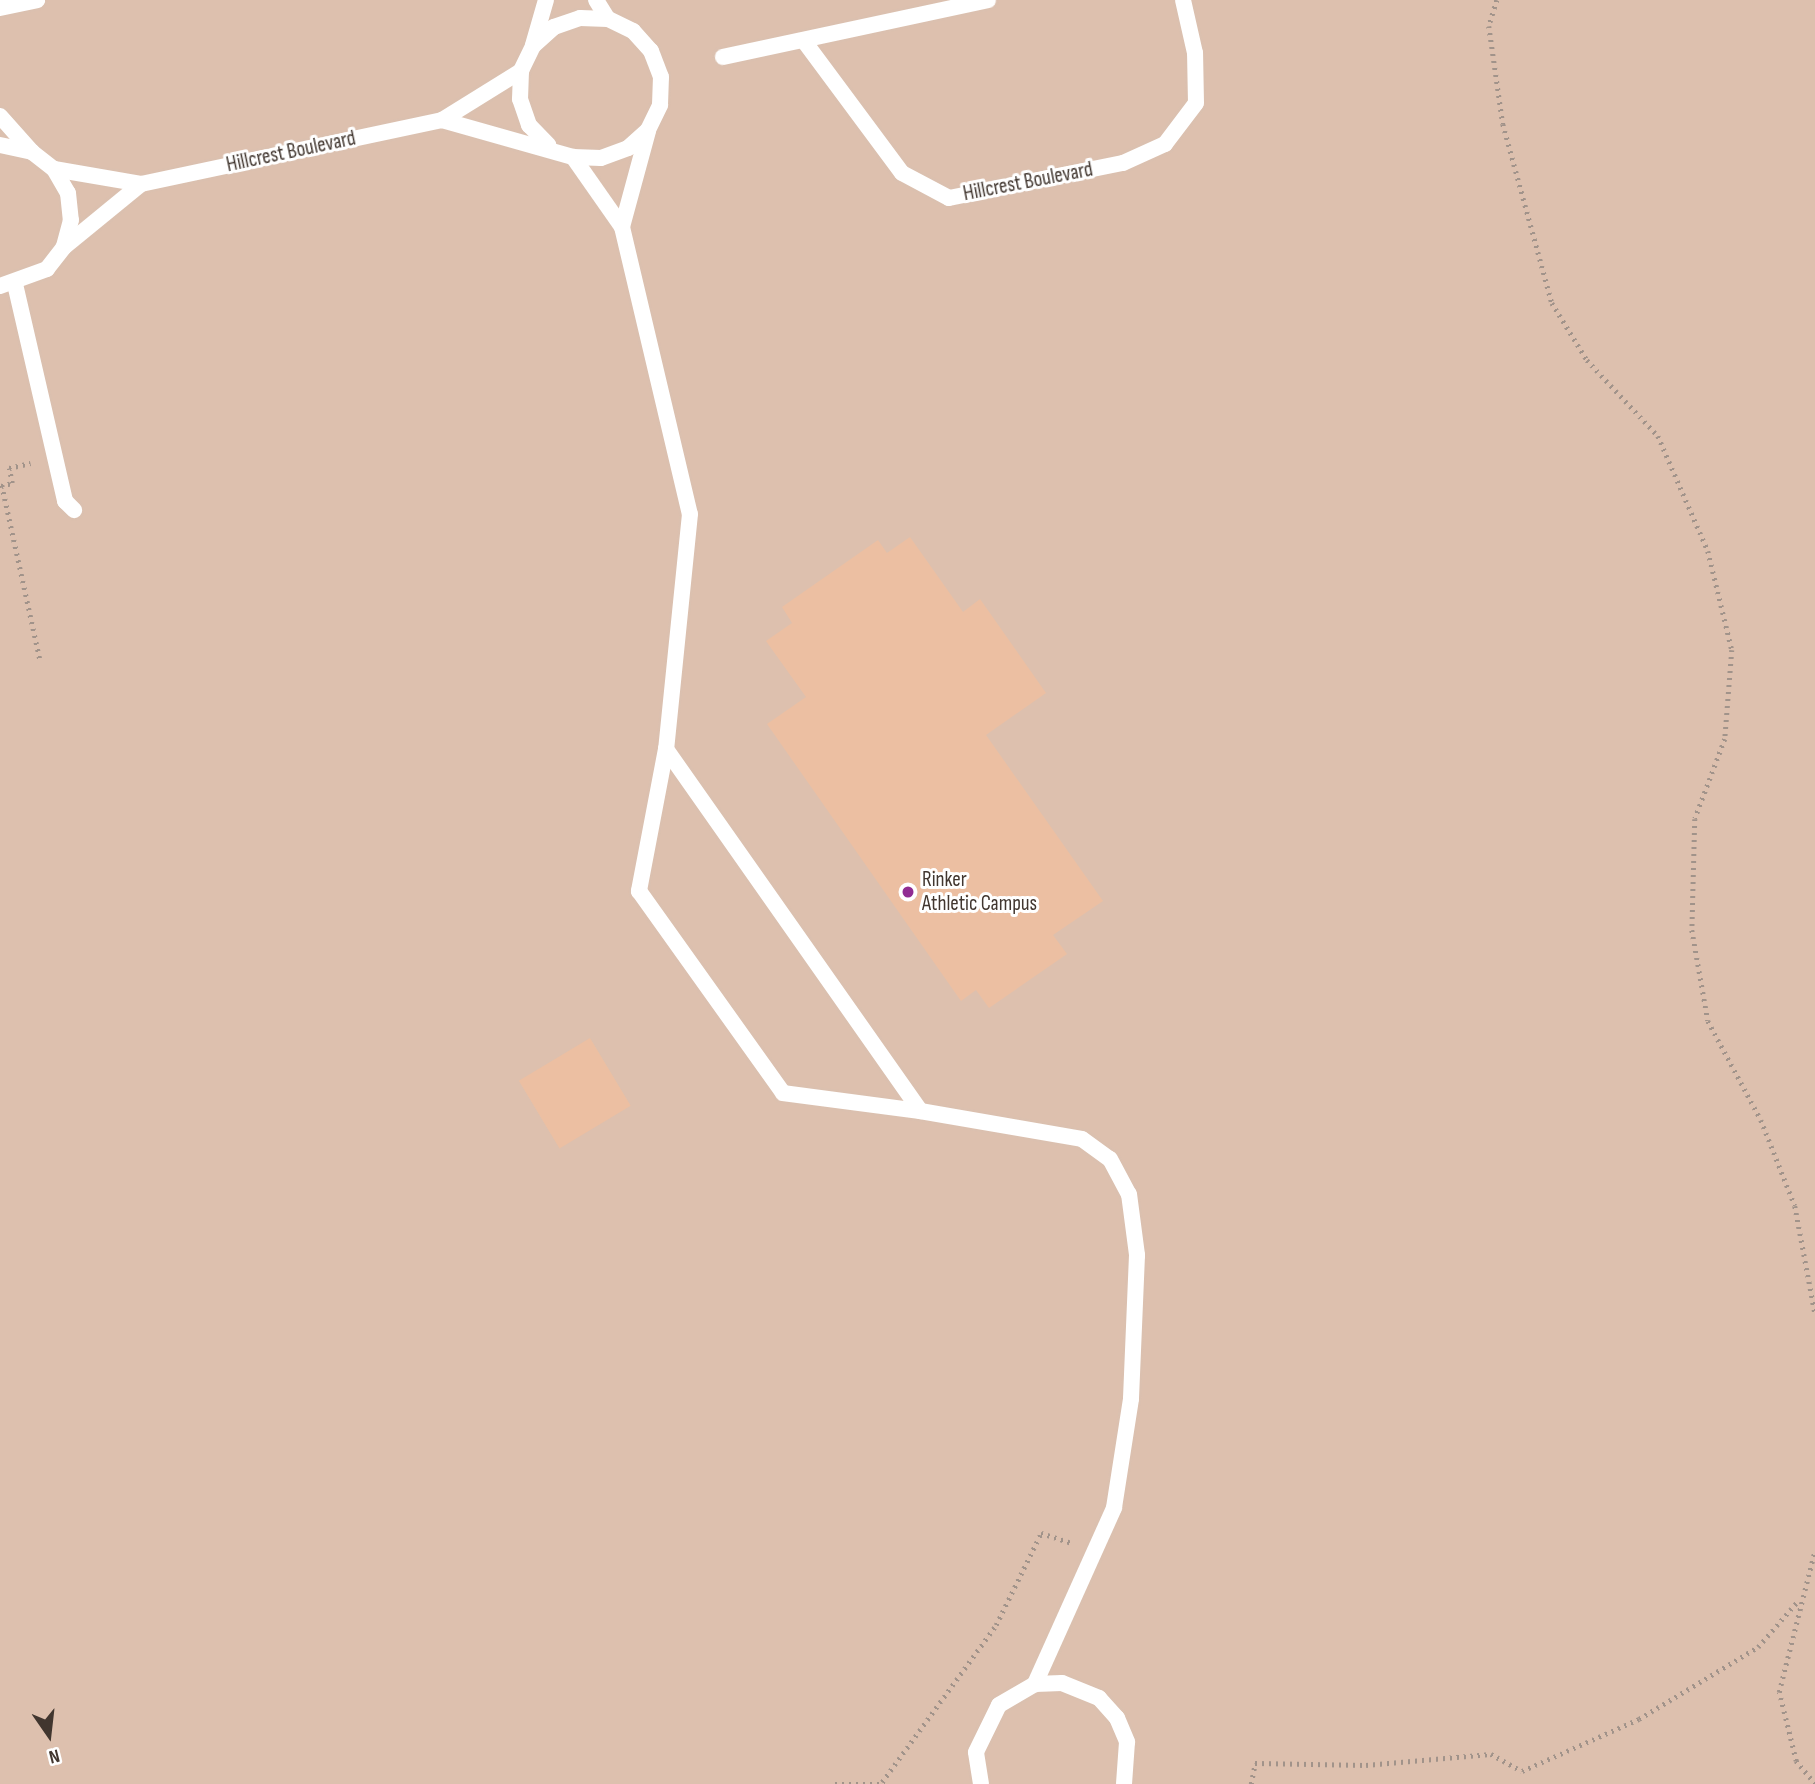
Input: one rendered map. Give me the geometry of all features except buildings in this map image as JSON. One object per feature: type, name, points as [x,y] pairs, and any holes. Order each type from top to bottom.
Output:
[{"type":"lane","points":[[0,8],[37,0]]},
{"type":"lane","points":[[533,46],[546,0]]},
{"type":"lane","points":[[596,0],[608,19],[633,31],[651,51],[661,77],[660,104],[648,130],[622,227]]},
{"type":"lane","points":[[723,57],[988,0]]},
{"type":"lane","name":"Hillcrest Boulevard","points":[[804,41],[902,173],[949,198],[1123,163],[1165,144],[1196,103],[1195,53],[1183,0]]},
{"type":"lane","name":"Hillcrest Boulevard","points":[[548,145],[529,125],[520,99],[521,71],[533,46],[554,27],[580,18],[608,19]]},
{"type":"lane","name":"Hillcrest Boulevard","points":[[0,145],[32,152],[54,169],[141,184],[442,120],[521,71]]},
{"type":"lane","points":[[0,116],[32,152]]},
{"type":"lane","name":"Hillcrest Boulevard","points":[[442,120],[548,145],[573,157],[601,158],[628,148],[648,130]]},
{"type":"lane","points":[[573,157],[622,227],[690,514],[666,749],[639,891],[783,1093],[920,1111],[1082,1139],[1110,1159],[1129,1194],[1137,1255],[1130,1399],[1114,1508],[1035,1684]]},
{"type":"lane","name":"Hillcrest Boulevard","points":[[54,169],[70,206],[64,247]]},
{"type":"lane","name":"Hillcrest Boulevard","points":[[7,285],[47,269],[64,247],[141,184]]},
{"type":"lane","points":[[7,285],[65,501],[74,510]]},
{"type":"lane","points":[[666,749],[920,1111]]},
{"type":"lane","points":[[981,1784],[976,1752],[984,1726],[1011,1695],[1035,1684],[1075,1686],[1117,1718],[1127,1742],[1124,1784]]},
{"type":"path","points":[[1497,0],[1489,26],[1503,124],[1552,303],[1587,360],[1658,436],[1708,551],[1732,650],[1725,739],[1695,819],[1692,930],[1708,1021],[1761,1120],[1795,1206],[1815,1313]]},
{"type":"path","points":[[9,468],[12,483],[1,485],[40,660]]},
{"type":"path","points":[[835,1784],[884,1783],[996,1625],[1041,1533],[1095,1551]]},
{"type":"path","points":[[1815,1550],[1797,1602],[1779,1692],[1796,1761],[1815,1784]]},
{"type":"path","points":[[1251,1784],[1255,1763],[1366,1765],[1491,1754],[1522,1771],[1639,1719],[1758,1647],[1797,1602]]},
{"type":"shaded area","name":"Rinker Athletic Campus","points":[[0,0],[1815,0],[1815,1784],[0,1784]]},
{"type":"place","name":"Rinker Athletic Campus","points":[[908,892]]}]
